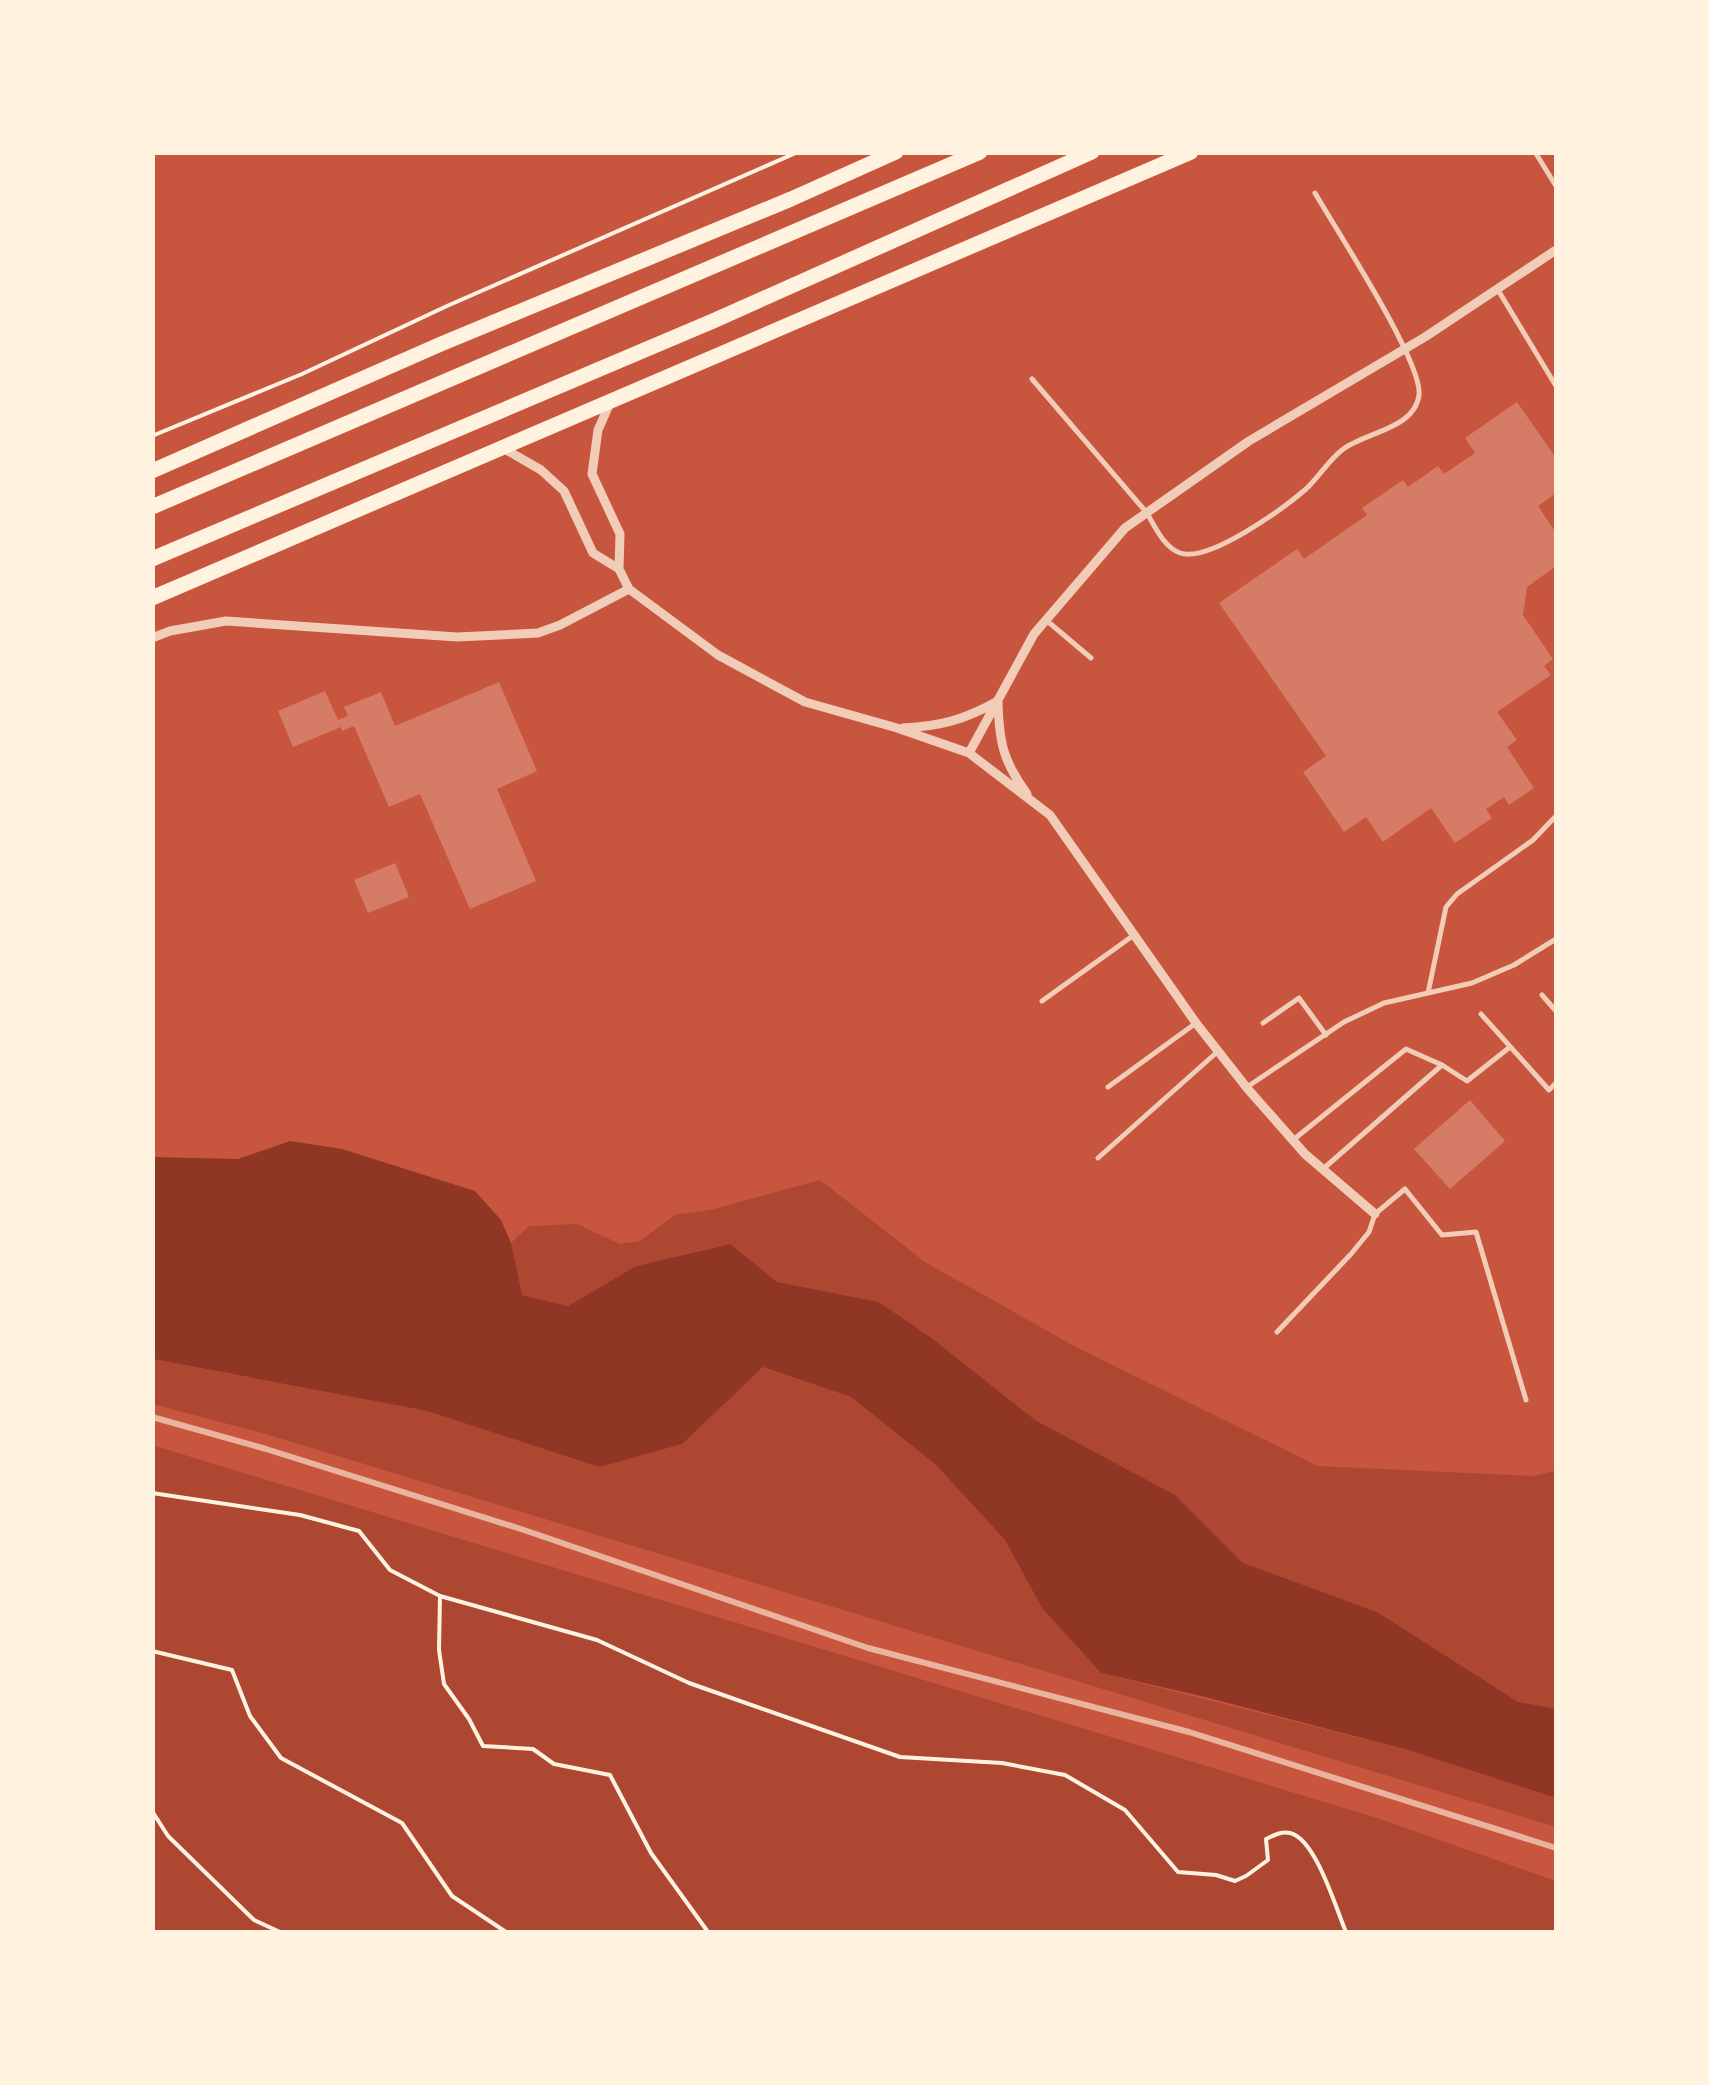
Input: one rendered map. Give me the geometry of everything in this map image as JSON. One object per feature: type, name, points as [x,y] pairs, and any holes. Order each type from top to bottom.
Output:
[{"type":"highway","points":[[152,471],[896,152]]},
{"type":"highway","points":[[152,506],[980,152]]},
{"type":"highway","points":[[152,559],[678,336],[1092,152]]},
{"type":"highway","points":[[152,598],[1191,152]]},
{"type":"street","points":[[969,754],[1034,634],[1126,528],[1249,441],[1405,348],[1556,250]]},
{"type":"street","points":[[611,401],[598,430],[592,474],[620,534],[619,569],[629,589],[718,655],[806,702],[969,754],[1050,815],[1196,1023],[1247,1088],[1322,1170],[1375,1214]]},
{"type":"street","points":[[504,448],[541,470],[564,491],[593,553],[619,569]]},
{"type":"street","points":[[152,638],[226,621],[458,637],[538,633],[629,589]]},
{"type":"street","points":[[897,728],[952,722],[998,702]]},
{"type":"street","points":[[998,702],[999,731],[1007,764],[1035,804]]},
{"type":"lane","points":[[1535,152],[1556,186]]},
{"type":"lane","points":[[1032,379],[1147,513],[1161,537],[1180,553],[1199,554],[1227,544],[1308,487],[1343,448],[1404,420],[1419,397],[1405,348],[1314,194]]},
{"type":"lane","points":[[1498,290],[1556,386]]},
{"type":"lane","points":[[1046,620],[1091,658]]},
{"type":"lane","points":[[1428,993],[1446,908],[1456,894],[1533,840],[1556,816]]},
{"type":"lane","points":[[1042,1002],[1134,935]]},
{"type":"lane","points":[[1247,1088],[1344,1022],[1384,1003],[1472,983],[1514,965],[1556,939]]},
{"type":"lane","points":[[1542,995],[1556,1011]]},
{"type":"lane","points":[[1263,1023],[1299,998],[1326,1034]]},
{"type":"lane","points":[[1481,1014],[1549,1090],[1556,1083]]},
{"type":"lane","points":[[1108,1087],[1196,1023]]},
{"type":"lane","points":[[1293,1140],[1406,1049],[1442,1064],[1467,1081],[1510,1047]]},
{"type":"lane","points":[[1098,1158],[1219,1051]]},
{"type":"lane","points":[[1322,1170],[1442,1064]]},
{"type":"lane","points":[[1276,1332],[1351,1254],[1369,1232],[1375,1214],[1405,1189],[1442,1235],[1476,1232],[1526,1400]]},
{"type":"path","points":[[152,436],[302,374],[798,152]]},
{"type":"path","points":[[152,1492],[300,1515],[359,1531],[390,1570],[440,1596],[598,1640],[690,1683],[900,1758],[1002,1763],[1064,1775],[1125,1810],[1178,1872],[1235,1881],[1268,1860],[1266,1839],[1293,1832],[1306,1844],[1320,1868],[1346,1932]]},
{"type":"path","points":[[440,1596],[439,1650],[444,1684],[483,1746],[533,1749],[554,1764],[610,1776],[651,1854],[708,1932]]},
{"type":"path","points":[[152,1651],[232,1670],[250,1716],[281,1758],[402,1823],[452,1896],[506,1932]]},
{"type":"path","points":[[152,1811],[168,1836],[254,1920],[280,1932]]},
{"type":"shaded area","points":[[290,1141],[342,1149],[475,1191],[501,1220],[511,1243],[522,1295],[568,1306],[636,1266],[730,1244],[777,1282],[879,1302],[933,1339],[1035,1420],[1175,1495],[1243,1563],[1377,1612],[1518,1702],[1556,1709],[1556,1798],[1408,1750],[1101,1673],[1042,1608],[1005,1540],[936,1465],[851,1397],[763,1367],[682,1444],[599,1467],[427,1411],[153,1359],[153,1157],[238,1159]]},
{"type":"shaded area","points":[[820,1180],[925,1262],[1076,1347],[1318,1466],[1532,1476],[1556,1471],[1556,1709],[1518,1703],[1377,1612],[1243,1563],[1175,1495],[1035,1420],[933,1339],[879,1302],[777,1282],[729,1244],[636,1266],[568,1306],[521,1295],[511,1243],[529,1226],[577,1224],[620,1244],[640,1241],[675,1215],[710,1210]]},
{"type":"shaded area","points":[[152,1359],[427,1411],[599,1467],[735,1393],[763,1367],[851,1397],[936,1465],[1005,1540],[1042,1608],[1101,1673],[1408,1750],[1556,1798],[1556,1827],[269,1435],[153,1404]]},
{"type":"shaded area","points":[[152,1445],[1377,1818],[1556,1881],[1556,1932],[153,1932]]},
{"type":"building","points":[[1517,402],[1556,458],[1556,493],[1538,506],[1556,533],[1556,566],[1527,587],[1523,615],[1553,659],[1544,666],[1551,675],[1497,712],[1517,740],[1507,747],[1534,788],[1509,805],[1504,797],[1486,809],[1492,818],[1455,843],[1431,808],[1383,842],[1366,817],[1344,832],[1303,772],[1326,756],[1219,603],[1297,549],[1304,559],[1367,515],[1362,508],[1403,480],[1408,487],[1438,466],[1444,474],[1475,453],[1465,438]]},
{"type":"building","points":[[499,682],[537,771],[497,789],[536,881],[470,909],[420,794],[389,807],[354,726],[342,731],[341,727],[293,747],[278,711],[325,691],[338,720],[348,716],[344,707],[381,692],[395,726]]},
{"type":"building","points":[[395,863],[409,897],[368,913],[354,880]]},
{"type":"building","points":[[1470,1100],[1505,1141],[1450,1189],[1414,1149]]},
{"type":"railway","points":[[152,1417],[524,1530],[868,1648],[1189,1732],[1556,1848]]}]
